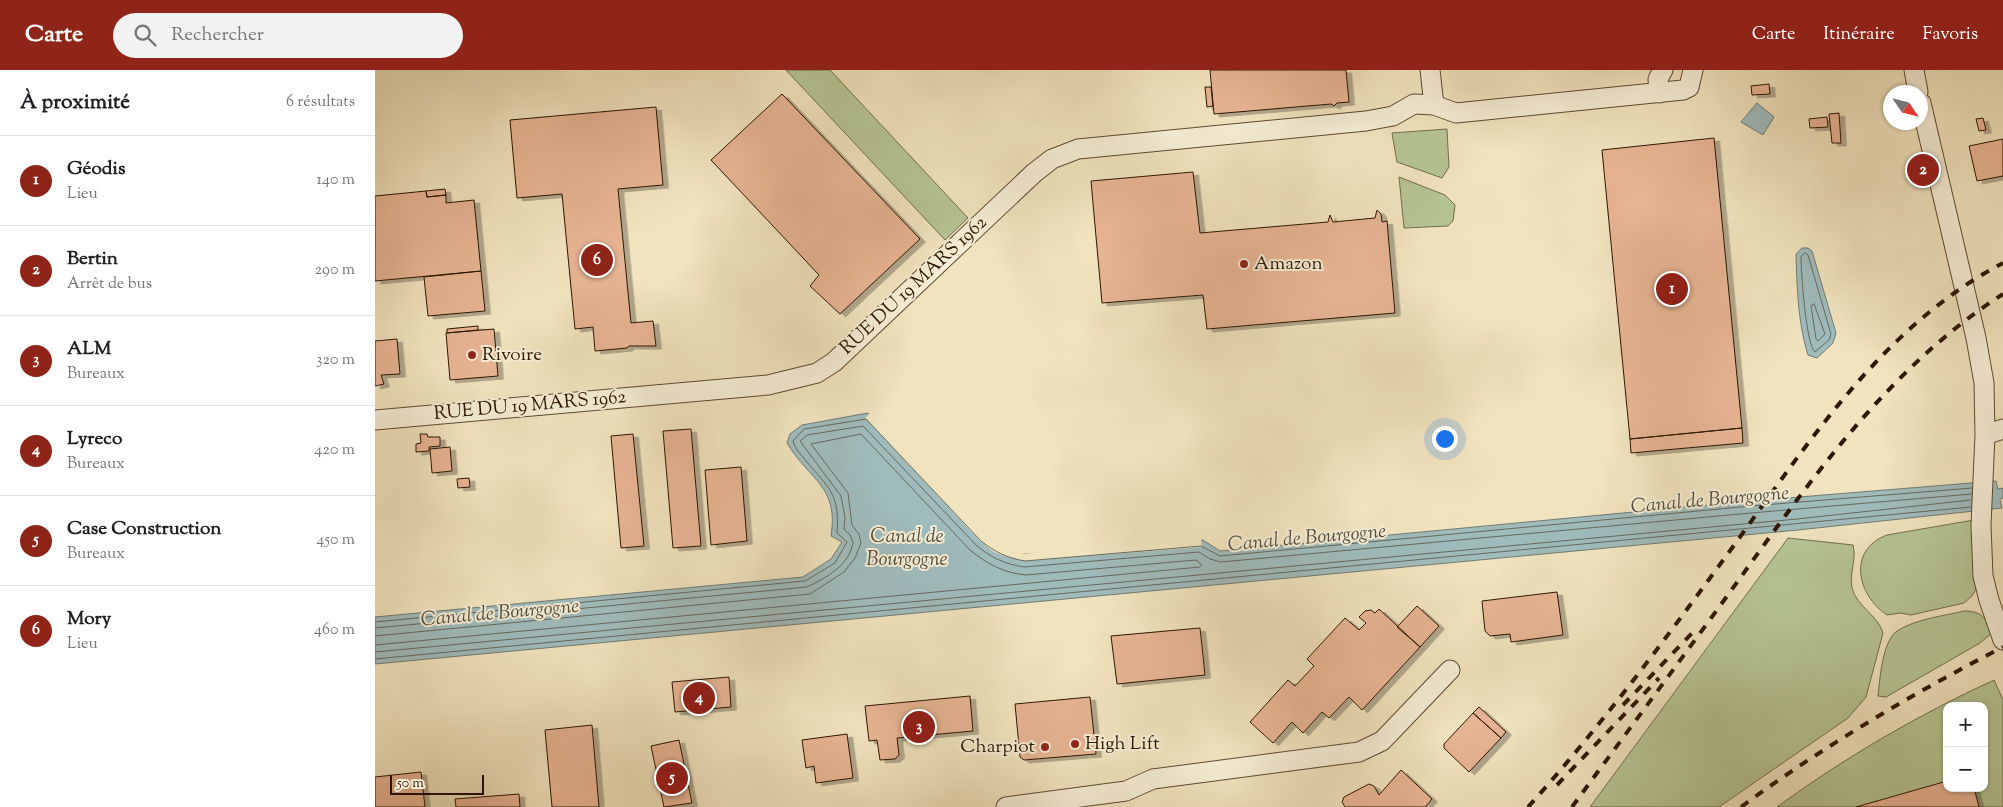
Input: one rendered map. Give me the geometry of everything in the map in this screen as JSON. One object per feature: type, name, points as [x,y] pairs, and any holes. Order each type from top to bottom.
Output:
[{"type":"street","points":[[1431,70],[1433,105],[1456,112],[1659,93],[1689,87],[1693,70]]},
{"type":"street","points":[[1659,93],[1658,79],[1663,70]]},
{"type":"street","points":[[1914,70],[1917,85]]},
{"type":"street","name":"RUE DU 19 MARS 1962","points":[[375,420],[768,385],[795,380],[817,373],[834,362],[1052,159],[1077,149],[1366,121],[1393,116],[1414,104],[1433,105]]},
{"type":"street","points":[[1927,130],[1976,338],[1995,404],[1994,432],[1983,465],[1981,525],[1983,576],[2000,633]]},
{"type":"street","points":[[1005,807],[1126,791],[1153,779],[1359,752],[1382,741],[1450,670]]},
{"type":"green space","points":[[786,70],[830,70],[968,218],[945,240]]},
{"type":"green space","points":[[1447,129],[1449,167],[1442,178],[1397,162],[1392,133]]},
{"type":"green space","points":[[1399,177],[1445,195],[1455,205],[1453,221],[1448,226],[1404,228]]},
{"type":"green space","points":[[1974,520],[1976,589],[1972,596],[1964,603],[1911,615],[1901,613],[1887,615],[1877,606],[1863,585],[1861,573],[1866,551],[1874,542],[1887,535]]},
{"type":"green space","points":[[1788,538],[1853,545],[1852,588],[1858,601],[1877,621],[1883,633],[1866,697],[1848,718],[1719,807],[1590,807]]},
{"type":"green space","points":[[1964,611],[1975,612],[1983,616],[1992,633],[1980,643],[1886,697],[1878,696],[1885,652],[1892,636],[1897,631],[1921,621]]},
{"type":"green space","points":[[1994,680],[2003,700],[2003,807],[1777,807],[1828,771],[1882,738],[1943,705],[1943,792],[1988,792],[1988,702],[1949,702]]},
{"type":"water","points":[[1757,103],[1774,117],[1763,135],[1741,122]]},
{"type":"water","points":[[1802,248],[1808,248],[1812,251],[1836,333],[1833,343],[1817,358],[1808,355],[1800,318],[1796,254]]},
{"type":"water","name":"Canal de Bourgogne","points":[[868,413],[984,537],[1008,553],[1042,555],[1203,540],[1220,551],[1750,501],[1996,481],[1998,489],[2003,488],[2003,498],[2000,499],[2002,508],[1798,530],[375,664],[375,617],[803,577],[831,559],[842,542],[831,536],[831,506],[827,495],[787,443],[790,434],[802,425]]},
{"type":"pier","points":[[871,412],[985,535],[1009,550],[1026,554],[1201,538],[1202,547],[1025,561],[994,552],[980,541],[865,418]]},
{"type":"building","points":[[1210,70],[1346,70],[1349,102],[1337,103],[1334,106],[1331,104],[1214,114]]},
{"type":"building","points":[[1769,84],[1770,94],[1752,95],[1751,86]]},
{"type":"building","points":[[1205,87],[1211,87],[1213,106],[1207,107]]},
{"type":"building","points":[[782,94],[920,239],[840,314],[810,286],[819,275],[711,160]]},
{"type":"building","points":[[656,107],[663,185],[618,189],[631,323],[653,321],[656,346],[629,346],[627,348],[595,351],[593,327],[575,329],[562,194],[517,198],[510,120]]},
{"type":"building","points":[[1839,113],[1841,143],[1832,143],[1829,114]]},
{"type":"building","points":[[1827,117],[1828,127],[1810,128],[1809,119]]},
{"type":"building","points":[[1983,118],[1986,130],[1979,131],[1976,119]]},
{"type":"building","points":[[1714,138],[1742,428],[1630,439],[1602,150]]},
{"type":"building","points":[[2003,139],[2003,176],[1977,181],[1969,146]]},
{"type":"building","name":"Amazon","points":[[1193,172],[1200,233],[1328,222],[1330,215],[1333,222],[1375,218],[1377,210],[1381,214],[1382,222],[1387,221],[1395,313],[1207,329],[1203,295],[1102,303],[1091,181]]},
{"type":"building","points":[[445,189],[446,195],[427,197],[426,191]]},
{"type":"building","points":[[426,191],[427,197],[446,195],[446,203],[474,200],[481,271],[375,281],[375,196]]},
{"type":"building","points":[[481,271],[485,311],[428,316],[424,277]]},
{"type":"building","points":[[478,326],[478,330],[447,333],[447,329]]},
{"type":"building","name":"Rivoire","points":[[494,329],[498,376],[450,380],[446,333]]},
{"type":"building","points":[[397,339],[400,374],[381,375],[384,384],[375,386],[375,341]]},
{"type":"building","points":[[1742,428],[1743,443],[1631,453],[1630,439]]},
{"type":"building","points":[[691,429],[701,546],[673,548],[663,431]]},
{"type":"building","points":[[420,434],[427,434],[428,437],[440,437],[440,446],[429,447],[429,451],[416,452],[416,444],[421,443]]},
{"type":"building","points":[[633,434],[644,546],[621,548],[611,436]]},
{"type":"building","points":[[450,447],[452,471],[432,473],[430,449]]},
{"type":"building","points":[[741,467],[747,541],[711,545],[705,470]]},
{"type":"building","points":[[469,478],[470,487],[458,488],[457,479]]},
{"type":"building","points":[[1557,592],[1563,635],[1511,642],[1510,634],[1490,636],[1485,631],[1482,601]]},
{"type":"building","points":[[1417,606],[1439,626],[1420,647],[1397,627]]},
{"type":"building","points":[[1379,609],[1420,647],[1362,710],[1349,697],[1329,718],[1322,712],[1303,733],[1292,722],[1273,743],[1250,722],[1288,680],[1295,686],[1314,666],[1307,659],[1345,618],[1359,630],[1366,623],[1359,617],[1365,611],[1371,610],[1375,613]]},
{"type":"building","points":[[1200,628],[1205,675],[1117,684],[1111,636]]},
{"type":"building","points":[[729,677],[731,707],[675,712],[672,682]]},
{"type":"building","points":[[970,696],[973,731],[897,738],[899,755],[895,759],[880,760],[877,740],[869,741],[865,706]]},
{"type":"building","points":[[1090,697],[1096,754],[1024,760],[1020,757],[1015,704]]},
{"type":"building","points":[[1479,707],[1506,732],[1501,738],[1473,713]]},
{"type":"building","points":[[1473,713],[1501,738],[1469,772],[1444,748],[1444,744]]},
{"type":"building","points":[[592,725],[599,807],[552,807],[545,730]]},
{"type":"building","points":[[847,734],[853,778],[816,783],[814,766],[806,768],[802,740]]},
{"type":"building","points":[[679,740],[692,803],[664,807],[651,746]]},
{"type":"building","points":[[1401,770],[1432,799],[1425,807],[1345,807],[1342,802],[1344,797],[1369,784],[1374,786],[1379,795]]},
{"type":"building","points":[[421,772],[425,807],[375,807],[375,777]]},
{"type":"building","points":[[1943,782],[1943,792],[1975,792],[1979,807],[1856,807]]},
{"type":"building","points":[[519,794],[520,807],[456,807],[455,799]]},
{"type":"railway","points":[[1528,807],[1633,680],[1851,389],[1921,319],[1960,289],[2003,263]]},
{"type":"railway","points":[[1572,807],[1796,501],[1857,425],[1925,355],[1962,323],[2003,294]]},
{"type":"railway","points":[[1623,705],[1694,631]]},
{"type":"railway","points":[[1741,807],[1836,742],[1935,683],[2003,647]]},
{"type":"railway","points":[[1557,785],[1659,678]]},
{"type":"place","name":"Bertin","points":[[1923,170]]},
{"type":"place","name":"Mory","points":[[597,260]]},
{"type":"place","name":"Amazon","points":[[1244,264]]},
{"type":"place","name":"Géodis","points":[[1672,289]]},
{"type":"place","name":"Rivoire","points":[[472,355]]},
{"type":"place","name":"Lyreco","points":[[699,698]]},
{"type":"place","name":"ALM","points":[[919,727]]},
{"type":"place","name":"High Lift","points":[[1075,744]]},
{"type":"place","name":"Charpiot","points":[[1045,747]]},
{"type":"place","name":"Case Construction","points":[[672,778]]}]
